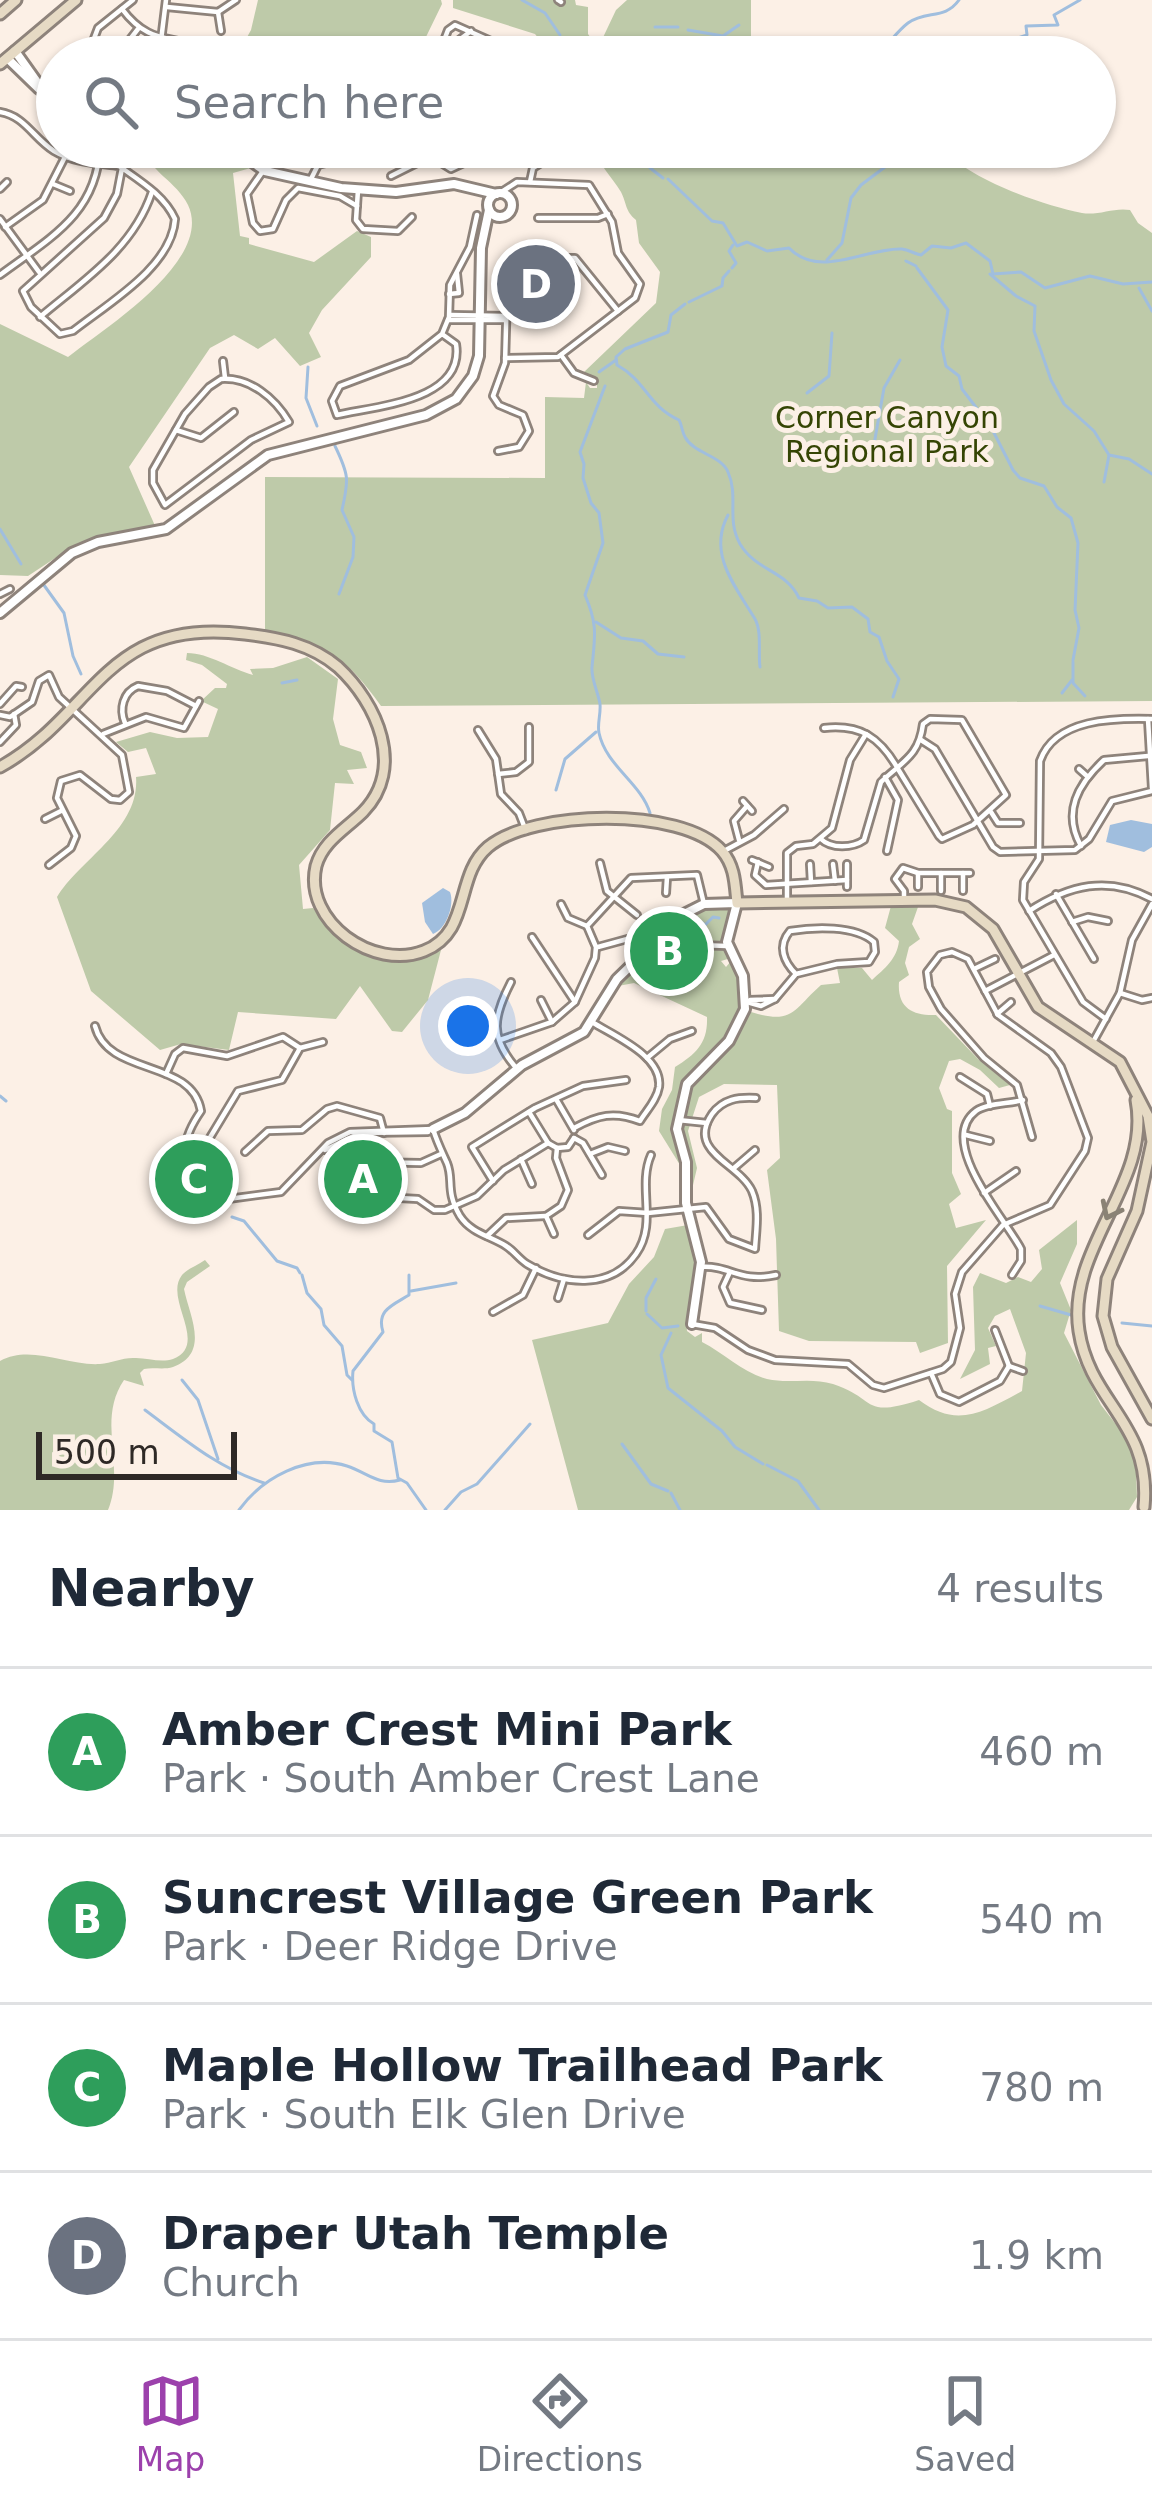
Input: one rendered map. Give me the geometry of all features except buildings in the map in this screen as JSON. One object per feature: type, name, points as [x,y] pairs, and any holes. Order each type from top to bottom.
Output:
[{"type":"main road","points":[[0,14],[16,0]]},
{"type":"main road","points":[[7,58],[76,0]]},
{"type":"main road","points":[[0,767],[33,745],[117,662],[146,646],[214,631],[272,637],[326,658],[348,679],[377,722],[385,763],[379,787],[368,806],[321,853],[315,893],[333,927],[386,954],[418,953],[446,936],[458,917],[470,871],[497,841],[581,817],[621,817],[695,833],[722,852],[734,875],[737,903],[935,900],[966,907],[993,928],[1038,1007],[1120,1062],[1145,1108],[1152,1142],[1133,1221],[1107,1279],[1103,1316],[1112,1347],[1152,1419]]},
{"type":"main road","points":[[1120,1062],[1137,1104],[1138,1147],[1095,1245],[1080,1297],[1078,1324],[1090,1365],[1150,1456],[1152,1475],[1143,1508]]},
{"type":"main road","points":[[1143,1508],[1152,1491]]},
{"type":"street","points":[[95,36],[98,28],[133,0]]},
{"type":"street","points":[[161,36],[166,3],[218,11],[236,0]]},
{"type":"street","points":[[122,9],[138,28],[155,36]]},
{"type":"street","points":[[218,11],[221,31]]},
{"type":"street","points":[[446,36],[454,25],[482,36]]},
{"type":"street","points":[[132,36],[138,28]]},
{"type":"street","points":[[466,36],[471,32]]},
{"type":"street","points":[[7,58],[36,86]]},
{"type":"street","points":[[0,112],[18,118],[36,136]]},
{"type":"street","points":[[4,227],[35,208],[60,168]]},
{"type":"street","points":[[0,275],[83,206],[98,168]]},
{"type":"street","points":[[117,168],[122,169],[166,202],[176,224],[147,270],[68,334],[60,334],[40,317],[23,291],[104,218],[117,194],[122,169]]},
{"type":"street","points":[[254,168],[261,174],[310,181],[357,198]]},
{"type":"street","points":[[310,181],[317,168]]},
{"type":"street","points":[[392,176],[406,168]]},
{"type":"street","points":[[530,182],[533,168]]},
{"type":"street","points":[[261,174],[247,194],[254,226],[266,232],[277,224],[286,200],[298,188],[357,198],[454,184],[496,199]]},
{"type":"street","points":[[0,189],[7,182]]},
{"type":"street","points":[[3,611],[78,549],[159,532],[268,455],[437,411],[466,388],[477,364],[474,318],[481,248],[496,199],[515,183],[586,183],[608,214],[616,251],[640,284],[635,298],[561,355],[505,358]]},
{"type":"street","points":[[53,184],[70,191]]},
{"type":"street","points":[[40,317],[123,247],[152,192]]},
{"type":"street","points":[[357,198],[358,225],[366,230],[398,231],[412,217]]},
{"type":"street","points":[[35,208],[42,217]]},
{"type":"street","points":[[538,218],[608,214]]},
{"type":"street","points":[[442,334],[457,350],[449,376],[426,393],[337,415],[332,400],[340,386],[410,361],[442,334],[449,317],[449,294],[459,293],[455,272],[470,247],[477,215]]},
{"type":"street","points":[[0,219],[40,273]]},
{"type":"street","points":[[498,451],[519,447],[529,431],[523,415],[493,398],[505,358],[507,258],[576,259],[617,311]]},
{"type":"street","points":[[449,317],[506,318]]},
{"type":"street","points":[[561,355],[574,373],[594,381]]},
{"type":"street","points":[[223,361],[225,378]]},
{"type":"street","points":[[225,378],[242,381],[271,397],[289,422],[257,437],[165,506],[152,474],[176,430],[209,387],[225,378]]},
{"type":"street","points":[[395,401],[400,421]]},
{"type":"street","points":[[176,430],[201,438],[234,412]]},
{"type":"street","points":[[257,437],[268,455]]},
{"type":"street","points":[[3,611],[0,596],[10,589]]},
{"type":"street","points":[[0,715],[14,714],[32,703],[39,680],[49,675],[55,692],[126,761],[128,794],[120,800],[111,799],[84,777],[64,778],[57,799],[76,829],[75,842],[49,866]]},
{"type":"street","points":[[0,704],[16,686],[22,686]]},
{"type":"street","points":[[103,734],[152,717],[184,728],[198,703],[138,686],[125,697],[125,723]]},
{"type":"street","points":[[0,742],[15,729],[14,714]]},
{"type":"street","points":[[921,740],[935,749],[998,851],[1040,852],[1065,852],[1081,847],[1112,800],[1152,789],[1150,719],[1106,718],[1051,742],[1040,761],[1040,852],[1023,886],[1029,910],[1083,1002],[1106,1019]]},
{"type":"street","points":[[821,839],[831,846],[861,843],[885,777],[898,769],[915,754],[923,724],[930,719],[962,721],[1006,795],[979,821],[942,838],[898,769],[885,750],[866,734],[843,724],[824,728]]},
{"type":"street","points":[[498,774],[520,770],[529,762],[529,727]]},
{"type":"street","points":[[478,730],[496,759],[501,794],[519,813],[526,831]]},
{"type":"street","points":[[787,903],[787,853],[821,839],[834,824],[849,764],[866,734]]},
{"type":"street","points":[[1081,847],[1074,833],[1073,802],[1088,777],[1109,758],[1148,756]]},
{"type":"street","points":[[75,761],[75,775]]},
{"type":"street","points":[[1078,769],[1088,777]]},
{"type":"street","points":[[885,777],[898,800],[887,851]]},
{"type":"street","points":[[739,840],[734,821],[747,806]]},
{"type":"street","points":[[722,852],[754,835],[784,809]]},
{"type":"street","points":[[46,819],[63,810]]},
{"type":"street","points":[[991,812],[998,823],[1020,823]]},
{"type":"street","points":[[769,867],[755,861],[760,883],[847,884],[847,864]]},
{"type":"street","points":[[600,863],[604,885],[637,915]]},
{"type":"street","points":[[810,864],[811,882]]},
{"type":"street","points":[[833,864],[835,881]]},
{"type":"street","points":[[904,901],[896,874],[903,868],[919,873],[967,873],[963,890]]},
{"type":"street","points":[[918,887],[919,873]]},
{"type":"street","points":[[940,873],[941,891]]},
{"type":"street","points":[[587,926],[637,875],[697,874],[704,904]]},
{"type":"street","points":[[666,893],[667,877]]},
{"type":"street","points":[[1029,910],[1056,894],[1085,886],[1118,886],[1152,902],[1132,940],[1120,993],[1094,1042]]},
{"type":"street","points":[[1056,894],[1094,959]]},
{"type":"street","points":[[95,1026],[115,1056],[183,1083],[201,1104],[185,1137],[194,1164],[228,1199],[274,1196],[322,1152],[355,1134],[410,1136],[465,1113],[517,1069],[580,1035],[617,979],[654,942],[704,904],[737,903],[729,945],[747,1002],[734,1034],[687,1084],[678,1120],[686,1208],[701,1267],[692,1324],[715,1328],[748,1350],[776,1360],[844,1362],[880,1388],[943,1369],[953,1359],[960,1328],[956,1289],[969,1261],[1005,1223],[1041,1210],[1057,1196],[1085,1151],[1088,1130],[1055,1058],[997,1013],[964,956],[940,955],[928,969],[934,997],[984,1058],[1014,1081],[1024,1100],[1032,1137]]},
{"type":"street","points":[[500,1040],[551,1022],[575,1002],[595,958],[596,947],[587,926],[568,918],[561,904]]},
{"type":"street","points":[[1072,922],[1088,917],[1108,921]]},
{"type":"street","points":[[679,923],[700,946],[729,945]]},
{"type":"street","points":[[747,1002],[761,1006],[775,1000],[796,974],[869,962],[875,950],[871,938],[842,931],[790,932],[782,950],[796,974]]},
{"type":"street","points":[[596,947],[641,934],[654,942]]},
{"type":"street","points":[[532,938],[575,1002]]},
{"type":"street","points":[[985,991],[1054,955]]},
{"type":"street","points":[[974,969],[994,959]]},
{"type":"street","points":[[511,982],[496,1014],[500,1040],[517,1069]]},
{"type":"street","points":[[1120,993],[1152,998]]},
{"type":"street","points":[[541,1000],[551,1022]]},
{"type":"street","points":[[997,1013],[1011,1002]]},
{"type":"street","points":[[574,1128],[602,1115],[620,1114],[640,1121],[659,1088],[657,1070],[647,1058],[592,1022]]},
{"type":"street","points":[[647,1058],[670,1039],[692,1031]]},
{"type":"street","points":[[166,1075],[175,1054],[186,1048],[224,1056],[283,1037],[299,1048]]},
{"type":"street","points":[[194,1164],[238,1091],[282,1080],[299,1048],[323,1042]]},
{"type":"street","points":[[960,1077],[987,1094],[990,1106]]},
{"type":"street","points":[[493,1181],[472,1147],[590,1083],[626,1080]]},
{"type":"street","points":[[588,1235],[619,1211],[709,1208],[729,1239],[755,1249],[756,1204],[748,1184],[709,1150],[705,1136],[707,1124],[726,1102],[756,1098]]},
{"type":"street","points":[[529,1112],[548,1143],[568,1147],[574,1128],[556,1099]]},
{"type":"street","points":[[1012,1275],[1022,1252],[971,1174],[966,1135],[971,1116],[990,1106],[1024,1100]]},
{"type":"street","points":[[244,1153],[262,1134],[302,1130],[332,1106],[380,1118],[384,1132]]},
{"type":"street","points":[[678,1120],[707,1124]]},
{"type":"street","points":[[433,1130],[448,1165],[448,1190],[466,1224],[536,1268],[564,1279],[594,1281],[623,1268],[642,1244],[648,1213],[646,1168],[651,1155]]},
{"type":"street","points":[[966,1135],[990,1141]]},
{"type":"street","points":[[574,1138],[602,1175]]},
{"type":"street","points":[[441,1154],[425,1162],[367,1161],[354,1168],[352,1185],[364,1196],[418,1199],[439,1211],[477,1196],[548,1143]]},
{"type":"street","points":[[590,1154],[608,1147],[625,1151]]},
{"type":"street","points":[[487,1237],[506,1218],[547,1216],[561,1206],[568,1190],[557,1148]]},
{"type":"street","points":[[734,1168],[755,1150]]},
{"type":"street","points":[[521,1159],[532,1184]]},
{"type":"street","points":[[984,1193],[1016,1171]]},
{"type":"street","points":[[359,1216],[364,1196]]},
{"type":"street","points":[[547,1216],[554,1234]]},
{"type":"street","points":[[701,1267],[717,1267],[741,1277],[776,1275]]},
{"type":"street","points":[[494,1312],[523,1294],[536,1268]]},
{"type":"street","points":[[730,1274],[723,1287],[726,1298],[739,1307],[762,1310]]},
{"type":"street","points":[[558,1298],[564,1279]]},
{"type":"street","points":[[995,1330],[1009,1366],[1022,1371]]},
{"type":"street","points":[[932,1373],[938,1391],[950,1400],[962,1401],[1000,1381],[1009,1366]]},
{"type":"green space","points":[[258,0],[441,0],[442,4],[426,36],[248,36]]},
{"type":"green space","points":[[453,0],[575,0],[576,5],[588,7],[589,36],[537,36],[453,8]]},
{"type":"green space","points":[[627,0],[751,0],[751,36],[604,36],[616,10]]},
{"type":"green space","points":[[156,168],[251,168],[233,173],[240,236],[249,238],[249,244],[314,262],[357,231],[371,237],[371,257],[322,310],[309,333],[321,357],[300,366],[275,338],[258,349],[234,335],[210,348],[129,467],[156,528],[78,543],[28,576],[0,575],[0,324],[68,357],[129,311],[171,270],[185,248],[192,226],[188,205]]},
{"type":"green space","name":"Corner Canyon Regional Park","points":[[604,168],[966,168],[1006,189],[1065,209],[1088,214],[1130,210],[1152,233],[1152,701],[381,706],[333,655],[304,641],[265,632],[265,477],[545,478],[545,397],[584,398],[586,382],[597,388],[597,377],[583,373],[656,303],[660,272],[639,243],[636,220]]},
{"type":"green space","points":[[187,653],[253,675],[250,669],[273,668],[307,657],[338,679],[333,719],[340,745],[361,752],[367,768],[347,770],[354,784],[335,783],[330,830],[299,865],[303,909],[313,908],[340,939],[369,955],[402,958],[441,950],[428,1000],[402,1032],[392,1031],[360,986],[336,1019],[238,1012],[229,1050],[181,1044],[160,1050],[91,991],[57,897],[119,828],[135,796],[136,777],[156,774],[146,748],[128,752],[116,742],[150,732],[177,738],[208,737],[218,709],[201,701],[227,684],[202,665],[186,660]]},
{"type":"green space","points":[[730,906],[723,945],[699,944],[681,921],[702,908]]},
{"type":"green space","points":[[891,906],[918,907],[912,924],[920,939],[909,947],[905,963],[909,975],[899,982],[904,1004],[914,1012],[936,1015],[1010,1085],[999,1088],[960,1059],[949,1061],[939,1088],[952,1111],[952,1173],[961,1194],[949,1204],[956,1228],[986,1220],[947,1266],[948,1343],[920,1353],[916,1342],[809,1341],[779,1331],[776,1239],[767,1170],[780,1158],[777,1085],[724,1084],[699,1097],[688,1131],[697,1168],[690,1198],[680,1198],[680,1165],[659,1131],[662,1109],[672,1090],[675,1067],[699,1047],[707,1017],[634,983],[618,986],[677,925],[692,939],[684,942],[688,950],[700,955],[702,948],[727,948],[731,958],[721,961],[726,967],[732,960],[739,971],[751,1012],[784,1016],[821,985],[840,983],[837,968],[862,968],[872,980],[886,967],[899,941],[885,928]]},
{"type":"green space","points":[[1077,1220],[1077,1244],[1060,1283],[1071,1310],[1064,1333],[1101,1405],[1135,1449],[1137,1497],[1129,1510],[578,1510],[532,1340],[608,1323],[629,1284],[654,1257],[665,1229],[688,1225],[697,1255],[687,1331],[695,1337],[702,1333],[702,1342],[742,1368],[767,1379],[833,1384],[878,1407],[919,1400],[958,1415],[982,1411],[1022,1391],[1026,1353],[1010,1309],[995,1316],[988,1328],[996,1346],[988,1348],[990,1364],[960,1379],[975,1350],[973,1287],[980,1273],[1006,1283],[1018,1277],[1031,1282],[1042,1269],[1039,1250]]},
{"type":"green space","points":[[205,1260],[210,1266],[184,1289],[195,1332],[191,1353],[173,1367],[144,1369],[140,1373],[144,1386],[124,1380],[116,1396],[111,1428],[113,1493],[108,1510],[0,1510],[0,1361],[24,1355],[87,1364],[173,1359],[187,1343],[178,1285],[184,1273]]},
{"type":"water","points":[[1131,820],[1152,824],[1152,847],[1144,852],[1106,842],[1110,825]]},
{"type":"water","points":[[443,888],[450,892],[450,910],[433,934],[422,903]]},
{"type":"waterway","points":[[522,0],[545,13],[560,35]]},
{"type":"waterway","points":[[895,36],[908,23],[948,10],[959,0]]},
{"type":"waterway","points":[[1024,36],[1026,26],[1058,25],[1054,15],[1080,0]]},
{"type":"waterway","points":[[688,30],[723,36],[739,25]]},
{"type":"waterway","points":[[655,27],[678,27]]},
{"type":"waterway","points":[[650,168],[663,178]]},
{"type":"waterway","points":[[827,260],[842,243],[851,198],[884,168]]},
{"type":"waterway","points":[[668,179],[712,221],[723,223],[737,246],[747,242],[767,251],[789,248],[801,257],[829,262],[888,250],[921,255],[932,246],[951,248],[966,243],[990,261],[993,274],[1021,272],[1045,288],[1090,276],[1123,284],[1152,282]]},
{"type":"waterway","points":[[732,268],[736,263],[729,251],[733,245]]},
{"type":"waterway","points":[[906,261],[916,266]]},
{"type":"waterway","points":[[917,268],[948,310],[942,347],[946,366],[959,376],[962,389],[991,427],[1013,470],[1020,478],[1044,486],[1057,507],[1071,518],[1078,543],[1075,610],[1079,628],[1073,660]]},
{"type":"waterway","points":[[689,302],[722,286],[729,271]]},
{"type":"waterway","points":[[990,274],[1035,306],[1034,331],[1064,404],[1094,431],[1109,455],[1129,459],[1152,474]]},
{"type":"waterway","points":[[1139,288],[1152,311]]},
{"type":"waterway","points":[[685,304],[671,315],[668,332],[625,349],[616,357],[617,365],[660,408],[679,420],[689,443],[725,466],[733,490],[736,535],[747,553],[787,582],[799,598],[828,608],[852,607],[868,619],[870,632],[879,637],[899,679],[893,697]]},
{"type":"waterway","points":[[807,393],[829,376],[832,333]]},
{"type":"waterway","points":[[599,372],[616,360]]},
{"type":"waterway","points":[[873,450],[884,388],[900,360]]},
{"type":"waterway","points":[[308,367],[306,398],[317,426]]},
{"type":"waterway","points":[[605,386],[580,452],[603,543],[585,595],[594,631],[592,672],[603,745],[650,813]]},
{"type":"waterway","points":[[335,446],[346,477],[342,510],[354,537],[353,557],[339,594]]},
{"type":"waterway","points":[[1104,482],[1109,455]]},
{"type":"waterway","points":[[728,515],[722,529],[722,557],[757,624],[760,667]]},
{"type":"waterway","points":[[0,529],[21,564]]},
{"type":"waterway","points":[[41,581],[64,613],[81,674]]},
{"type":"waterway","points":[[596,622],[621,638],[643,641],[658,654],[684,657]]},
{"type":"waterway","points":[[1073,662],[1073,683],[1085,696]]},
{"type":"waterway","points":[[282,683],[297,680]]},
{"type":"waterway","points":[[1062,693],[1072,680]]},
{"type":"waterway","points":[[556,790],[565,759],[596,732]]},
{"type":"waterway","points":[[705,925],[719,918]]},
{"type":"waterway","points":[[703,923],[703,929]]},
{"type":"waterway","points":[[0,1096],[6,1101]]},
{"type":"waterway","points":[[232,1217],[244,1221],[277,1261],[300,1273]]},
{"type":"waterway","points":[[302,1275],[307,1293],[321,1309],[324,1325],[342,1346],[352,1380]]},
{"type":"waterway","points":[[409,1275],[409,1295],[384,1313],[383,1332],[353,1371],[353,1386],[374,1431],[392,1442],[398,1478],[426,1510]]},
{"type":"waterway","points":[[646,1311],[646,1298],[656,1279]]},
{"type":"waterway","points":[[411,1291],[456,1283]]},
{"type":"waterway","points":[[1040,1306],[1071,1315]]},
{"type":"waterway","points":[[647,1314],[662,1328],[678,1326]]},
{"type":"waterway","points":[[1122,1323],[1152,1326]]},
{"type":"waterway","points":[[671,1333],[661,1355],[668,1388],[735,1447],[763,1464]]},
{"type":"waterway","points":[[182,1380],[198,1400],[218,1459]]},
{"type":"waterway","points":[[145,1410],[216,1461],[264,1483]]},
{"type":"waterway","points":[[445,1510],[461,1492],[477,1484],[530,1424]]},
{"type":"waterway","points":[[622,1444],[651,1484],[668,1491]]},
{"type":"waterway","points":[[239,1510],[273,1479],[316,1463],[347,1466],[379,1480],[400,1480]]},
{"type":"waterway","points":[[767,1465],[798,1481],[819,1510]]},
{"type":"waterway","points":[[671,1493],[680,1510]]},
{"type":"place","name":"Draper Utah Temple","points":[[536,284]]},
{"type":"place","name":"Suncrest Village Green Park","points":[[669,951]]},
{"type":"place","name":"Maple Hollow Trailhead Park","points":[[194,1179]]},
{"type":"place","name":"Amber Crest Mini Park","points":[[363,1179]]}]
